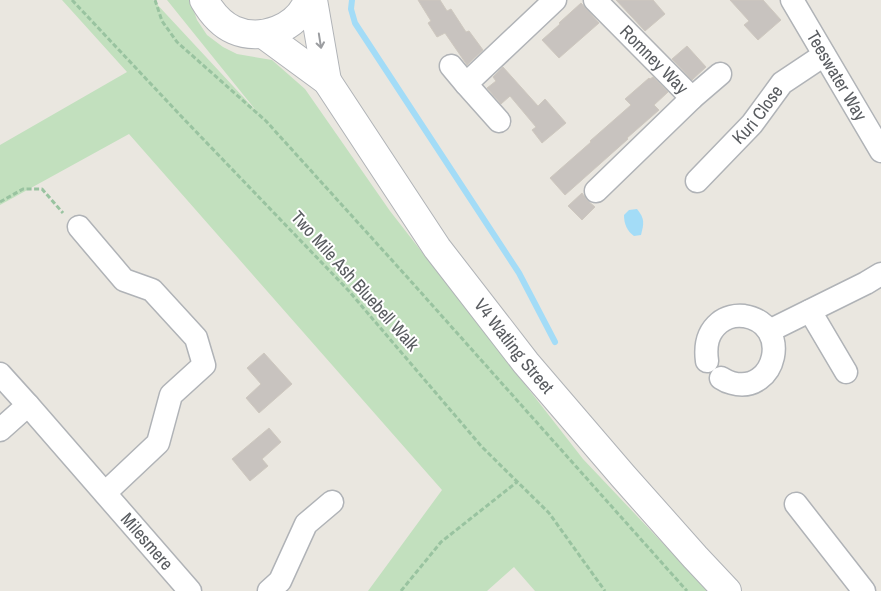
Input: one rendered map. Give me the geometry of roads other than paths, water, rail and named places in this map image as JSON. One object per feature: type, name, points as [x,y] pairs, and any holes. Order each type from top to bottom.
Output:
[{"type":"street","points":[[204,0],[211,12],[221,22],[234,30],[248,34],[263,34],[276,31],[288,25],[299,16],[308,0]]},
{"type":"street","name":"V4 Watling Street","points":[[313,0],[327,82]]},
{"type":"street","points":[[466,84],[555,0]]},
{"type":"street","name":"Romney Way","points":[[595,0],[692,98]]},
{"type":"street","name":"Teeswater Way","points":[[792,0],[881,150]]},
{"type":"street","name":"V4 Watling Street","points":[[263,34],[327,82],[438,248],[526,363],[623,476],[727,591]]},
{"type":"street","name":"Kuri Close","points":[[697,181],[752,124],[782,83],[824,55]]},
{"type":"street","points":[[451,66],[499,121]]},
{"type":"street","name":"Romney Way","points":[[596,191],[692,98],[720,74]]},
{"type":"street","points":[[79,227],[124,280],[152,290],[196,338],[204,365],[171,395],[158,443],[105,493]]},
{"type":"street","points":[[769,331],[881,274]]},
{"type":"street","points":[[810,311],[846,372]]},
{"type":"street","points":[[708,361],[707,339],[712,329],[725,319],[741,315],[752,317],[769,331],[774,342],[774,353],[771,364],[764,374],[755,381],[744,384],[732,383],[721,378]]},
{"type":"street","name":"Milesmere","points":[[0,374],[190,591]]},
{"type":"street","points":[[0,430],[28,406]]},
{"type":"street","points":[[269,591],[280,581],[306,524],[332,502]]},
{"type":"street","points":[[796,504],[864,591]]},
{"type":"water","points":[[637,209],[643,218],[643,224],[641,235],[634,236],[626,227],[624,215],[629,210]]},
{"type":"waterway","points":[[352,0],[351,9],[355,23],[519,273],[555,342]]}]
